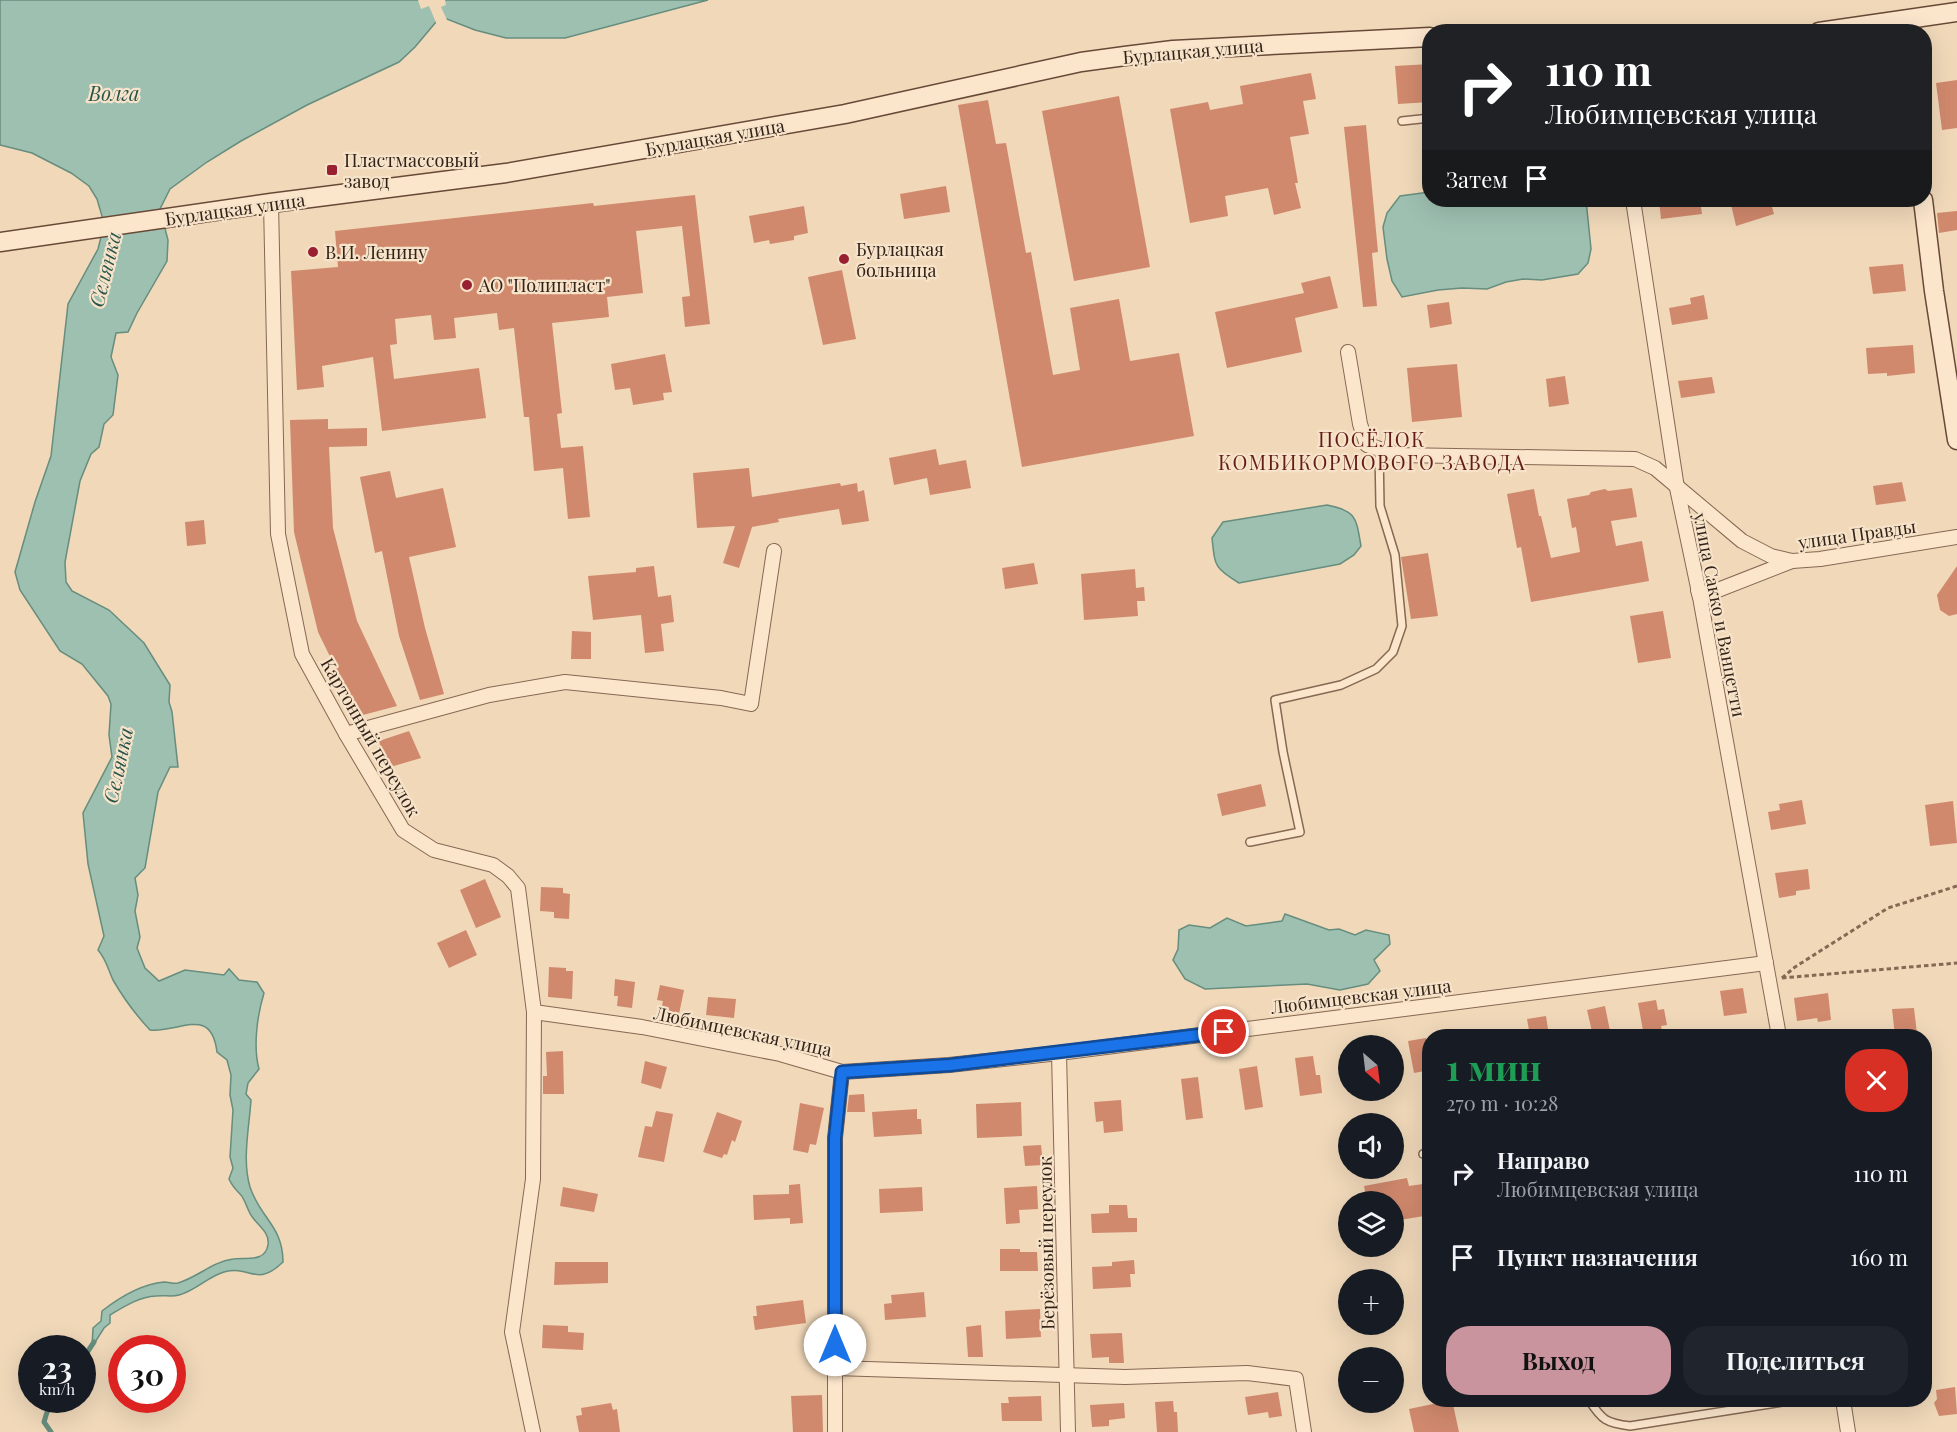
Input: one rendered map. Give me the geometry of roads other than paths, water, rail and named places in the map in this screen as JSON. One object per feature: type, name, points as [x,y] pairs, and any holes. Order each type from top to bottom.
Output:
[{"type":"main road","points":[[1906,24],[1957,12]]},
{"type":"main road","name":"Бурлацкая улица","points":[[0,242],[271,202],[441,183],[518,171],[845,114],[1081,62],[1173,50],[1422,37]]},
{"type":"main road","points":[[1924,207],[1957,440]]},
{"type":"street","name":"Картонный переулок","points":[[271,202],[278,534],[302,654],[403,830],[434,850],[493,865],[508,876],[518,888],[534,1012],[533,1179],[512,1332],[533,1432]]},
{"type":"street","points":[[1634,207],[1677,488]]},
{"type":"street","points":[[1348,352],[1360,424],[1367,446],[1379,449]]},
{"type":"street","name":"улица Правды","points":[[1379,449],[1399,455],[1635,459],[1655,468],[1742,541],[1771,556],[1792,561],[1820,559],[1957,537]]},
{"type":"street","name":"улица Сакко и Ванцетти","points":[[1677,488],[1700,597],[1766,963],[1776,979],[1779,1029]]},
{"type":"street","points":[[346,734],[489,695],[566,682],[721,698],[751,704],[774,551]]},
{"type":"street","points":[[1700,597],[1792,561]]},
{"type":"street","name":"Любимцевская улица","points":[[534,1012],[642,1028],[780,1054],[842,1072],[950,1065],[1059,1053],[1766,963]]},
{"type":"street","name":"Берёзовый переулок","points":[[1059,1053],[1068,1432]]},
{"type":"street","points":[[835,1432],[835,1138],[842,1072]]},
{"type":"street","points":[[835,1368],[1125,1377],[1247,1373],[1296,1379],[1304,1432]]},
{"type":"street","points":[[1844,1407],[1848,1432]]},
{"type":"lane","points":[[1402,121],[1422,119]]},
{"type":"lane","points":[[1250,842],[1300,832],[1283,752],[1275,700],[1341,685],[1376,669],[1393,652],[1402,626],[1395,555],[1380,506],[1379,449]]},
{"type":"lane","points":[[1593,1407],[1610,1423],[1630,1426],[1750,1407]]},
{"type":"water","name":"Волга","points":[[0,0],[708,0],[565,38],[506,38],[475,30],[447,19],[436,22],[399,62],[307,105],[207,162],[170,189],[160,209],[168,240],[167,261],[128,332],[116,333],[111,357],[118,375],[113,415],[104,424],[99,447],[91,454],[80,481],[65,562],[66,582],[72,591],[109,610],[144,643],[170,685],[169,702],[178,767],[170,767],[158,792],[145,868],[135,878],[138,895],[135,911],[140,937],[137,948],[145,968],[159,981],[185,970],[224,975],[229,969],[239,980],[257,982],[264,993],[257,1031],[256,1051],[259,1069],[248,1083],[246,1094],[251,1100],[246,1166],[254,1198],[279,1239],[283,1262],[266,1274],[241,1271],[224,1272],[179,1295],[150,1297],[132,1302],[110,1315],[110,1323],[96,1341],[96,1335],[93,1335],[93,1328],[101,1321],[102,1311],[124,1296],[156,1283],[178,1283],[225,1261],[259,1257],[266,1251],[268,1241],[266,1233],[251,1215],[242,1196],[229,1179],[233,1168],[230,1157],[233,1110],[230,1095],[231,1075],[227,1060],[217,1052],[214,1038],[208,1029],[201,1025],[150,1030],[121,994],[98,950],[104,936],[88,864],[83,813],[112,757],[109,735],[111,704],[108,696],[82,664],[60,651],[20,590],[15,572],[51,456],[68,304],[98,249],[102,233],[102,216],[97,199],[89,186],[71,173],[32,153],[0,145]]},
{"type":"water","points":[[1422,193],[1422,207],[1587,207],[1591,249],[1588,263],[1578,274],[1542,280],[1523,279],[1487,289],[1438,290],[1402,297],[1392,281],[1383,227],[1387,213],[1400,196]]},
{"type":"water","points":[[1327,505],[1350,513],[1358,529],[1361,546],[1354,555],[1340,564],[1239,583],[1220,570],[1217,565],[1212,538],[1223,522]]},
{"type":"water","points":[[1285,914],[1329,930],[1339,929],[1355,935],[1366,930],[1389,935],[1390,944],[1374,960],[1380,971],[1368,984],[1340,990],[1307,984],[1205,989],[1185,979],[1173,960],[1178,949],[1179,930],[1189,925],[1210,928],[1227,918],[1246,926],[1282,921]]},
{"type":"waterway","name":"Селянка","points":[[47,1413],[44,1422],[51,1432]]},
{"type":"place","name":"Пластмассовый завод","points":[[332,170]]},
{"type":"place","name":"В.И. Ленину","points":[[313,252]]},
{"type":"place","name":"Бурлацкая больница","points":[[844,259]]},
{"type":"place","name":"АО \"Полипласт\"","points":[[467,285]]},
{"type":"district","name":"ПОСЁЛОК КОМБИКОРМОВОГО ЗАВОДА","points":[[1372,450]]}]
